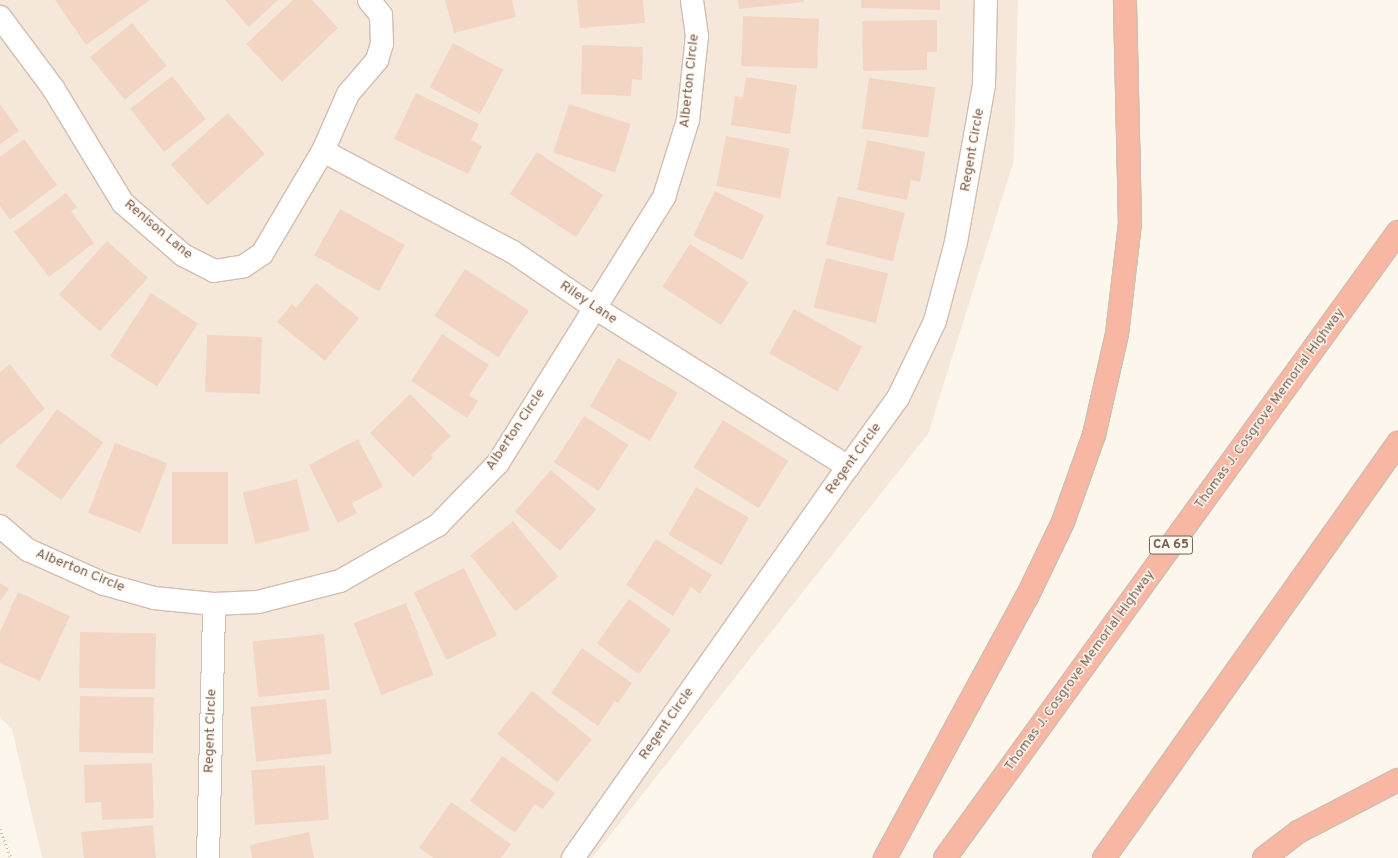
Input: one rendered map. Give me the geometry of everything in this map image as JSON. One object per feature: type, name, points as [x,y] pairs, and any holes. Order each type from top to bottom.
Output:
[{"type":"highway","points":[[885,858],[1027,598],[1063,522],[1094,435],[1117,334],[1130,224],[1126,0]]},
{"type":"highway","name":"Thomas J. Cosgrove Memorial Highway","points":[[945,858],[1398,232]]},
{"type":"highway","points":[[1104,858],[1398,443]]},
{"type":"highway","points":[[1264,858],[1298,832],[1398,780]]},
{"type":"street","name":"Renison Lane","points":[[0,17],[53,88],[123,203],[183,255],[214,271],[244,266],[262,254],[323,151],[348,94],[377,60],[382,44],[381,15],[369,0]]},
{"type":"street","name":"Alberton Circle","points":[[0,526],[28,550],[104,584],[154,598],[214,604],[258,602],[340,581],[438,525],[498,463],[664,197],[688,120],[697,36],[692,0]]},
{"type":"street","name":"Regent Circle","points":[[573,858],[898,398],[935,321],[956,242],[984,85],[986,0]]},
{"type":"street","name":"Riley Lane","points":[[323,151],[513,252],[595,308],[848,467]]},
{"type":"street","name":"Regent Circle","points":[[208,858],[214,604]]},
{"type":"path","points":[[0,829],[11,858]]},
{"type":"shaded area","points":[[0,0],[1018,0],[1014,160],[928,434],[592,858],[42,858],[12,729],[0,717]]},
{"type":"building","points":[[55,0],[150,0],[86,45]]},
{"type":"building","points":[[225,0],[278,0],[249,27]]},
{"type":"building","points":[[293,0],[312,0],[338,28],[282,82],[246,44]]},
{"type":"building","points":[[445,0],[512,0],[516,17],[454,33]]},
{"type":"building","points":[[577,0],[643,0],[645,23],[580,28]]},
{"type":"building","points":[[738,0],[804,0],[804,2],[739,9]]},
{"type":"building","points":[[861,0],[940,0],[940,10],[861,8]]},
{"type":"building","points":[[743,16],[819,19],[817,69],[741,66]]},
{"type":"building","points":[[937,20],[937,52],[927,52],[927,70],[863,71],[862,21]]},
{"type":"building","points":[[132,23],[167,66],[125,100],[90,57]]},
{"type":"building","points":[[453,43],[503,70],[480,114],[430,87]]},
{"type":"building","points":[[582,45],[643,47],[642,80],[632,79],[631,96],[581,94]]},
{"type":"building","points":[[172,76],[206,119],[164,152],[130,109]]},
{"type":"building","points":[[746,77],[797,85],[790,134],[731,125],[735,96],[743,97]]},
{"type":"building","points":[[869,78],[935,87],[928,138],[862,129]]},
{"type":"building","points":[[416,93],[479,124],[471,140],[482,146],[468,174],[394,139]]},
{"type":"building","points":[[0,104],[19,131],[0,144]]},
{"type":"building","points":[[569,104],[631,124],[615,173],[553,153]]},
{"type":"building","points":[[228,113],[265,154],[208,205],[171,165]]},
{"type":"building","points":[[726,136],[790,148],[780,198],[716,186]]},
{"type":"building","points":[[24,139],[57,185],[10,220],[0,206],[0,157]]},
{"type":"building","points":[[867,140],[925,152],[920,182],[911,180],[907,200],[857,190]]},
{"type":"building","points":[[537,152],[603,195],[576,237],[510,194]]},
{"type":"building","points":[[715,191],[764,215],[743,260],[693,236]]},
{"type":"building","points":[[66,193],[77,207],[71,211],[94,243],[49,277],[14,232]]},
{"type":"building","points":[[838,196],[905,213],[893,261],[826,245]]},
{"type":"building","points":[[340,209],[405,245],[379,291],[314,255]]},
{"type":"building","points":[[107,241],[148,278],[100,331],[59,295]]},
{"type":"building","points":[[690,244],[749,282],[721,325],[662,287]]},
{"type":"building","points":[[826,258],[888,273],[876,323],[814,307]]},
{"type":"building","points":[[465,269],[529,310],[498,357],[435,316]]},
{"type":"building","points":[[316,283],[359,318],[325,361],[277,322],[292,304],[296,308]]},
{"type":"building","points":[[151,293],[198,323],[157,386],[110,356]]},
{"type":"building","points":[[794,309],[862,347],[837,391],[769,354]]},
{"type":"building","points":[[442,334],[489,365],[469,395],[478,401],[467,418],[411,381]]},
{"type":"building","points":[[207,335],[262,337],[260,394],[205,392]]},
{"type":"building","points":[[618,358],[678,393],[650,441],[590,406]]},
{"type":"building","points":[[10,364],[45,409],[0,445],[0,372]]},
{"type":"building","points":[[410,394],[451,436],[431,455],[433,458],[413,477],[370,433]]},
{"type":"building","points":[[57,409],[103,443],[61,500],[15,466]]},
{"type":"building","points":[[584,416],[628,445],[598,491],[554,462]]},
{"type":"building","points":[[723,420],[788,461],[759,508],[693,467]]},
{"type":"building","points":[[358,439],[383,487],[352,503],[357,513],[338,523],[309,465]]},
{"type":"building","points":[[115,443],[167,463],[140,533],[88,513]]},
{"type":"building","points":[[551,470],[596,509],[560,551],[515,512]]},
{"type":"building","points":[[172,472],[228,472],[228,544],[172,544]]},
{"type":"building","points":[[297,479],[310,530],[255,544],[243,493]]},
{"type":"building","points":[[696,487],[749,518],[721,565],[668,535]]},
{"type":"building","points":[[513,521],[558,577],[516,612],[470,556]]},
{"type":"building","points":[[656,539],[712,575],[700,594],[691,587],[673,616],[626,585]]},
{"type":"building","points":[[464,568],[497,635],[447,660],[414,593]]},
{"type":"building","points":[[0,583],[9,589],[0,601]]},
{"type":"building","points":[[18,592],[70,616],[40,681],[0,663],[0,632]]},
{"type":"building","points":[[629,599],[671,630],[639,674],[597,643]]},
{"type":"building","points":[[406,603],[434,675],[381,695],[354,623]]},
{"type":"building","points":[[80,632],[156,633],[155,689],[79,688]]},
{"type":"building","points":[[324,634],[330,690],[258,697],[252,642]]},
{"type":"building","points":[[582,648],[632,683],[618,703],[615,701],[598,726],[551,693]]},
{"type":"building","points":[[532,691],[592,739],[557,782],[497,734]]},
{"type":"building","points":[[80,696],[154,697],[153,753],[79,752]]},
{"type":"building","points":[[326,699],[332,754],[256,762],[250,707]]},
{"type":"building","points":[[502,756],[555,793],[543,809],[535,804],[515,833],[470,801]]},
{"type":"building","points":[[152,763],[154,818],[102,820],[101,802],[85,803],[84,765]]},
{"type":"building","points":[[325,765],[329,820],[255,825],[251,770]]},
{"type":"building","points":[[451,802],[511,844],[501,858],[434,858],[419,848]]},
{"type":"building","points":[[153,825],[156,858],[84,858],[81,832]]},
{"type":"building","points":[[309,832],[314,858],[252,858],[250,845]]}]
